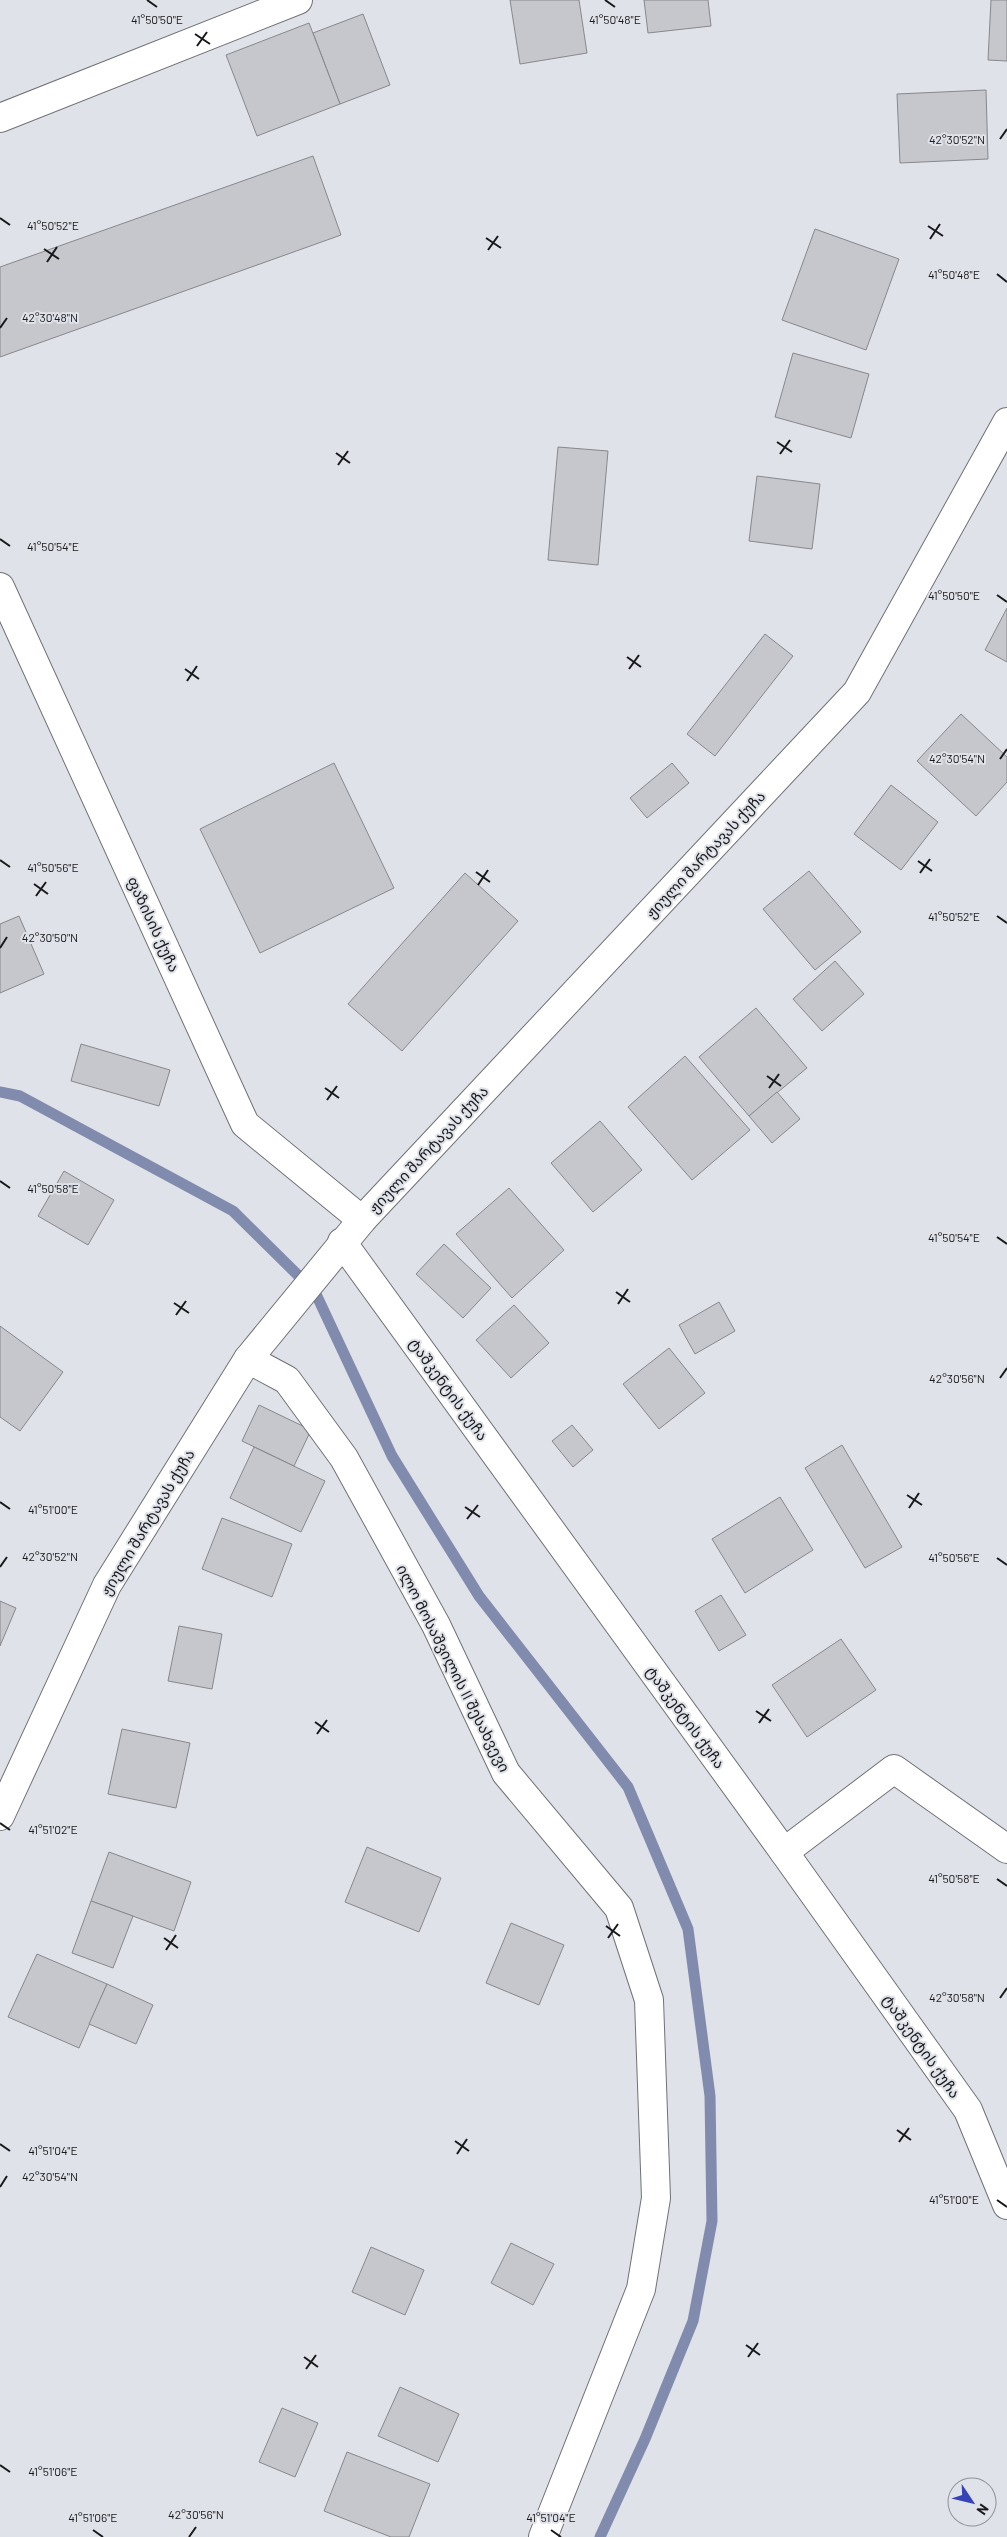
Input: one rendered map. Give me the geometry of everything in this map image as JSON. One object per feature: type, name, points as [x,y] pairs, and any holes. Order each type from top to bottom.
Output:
[{"type":"street","points":[[0,118],[298,0]]},
{"type":"street","name":"ჟიული შარტავას ქუჩა","points":[[0,1816],[107,1585],[248,1359],[342,1242],[362,1220],[857,692],[1007,422]]},
{"type":"street","name":"ფაზისის ქუჩა","points":[[0,587],[245,1124],[362,1220]]},
{"type":"street","name":"ტაშკენტის ქუჩა","points":[[342,1242],[784,1852],[968,2110],[1007,2205]]},
{"type":"street","name":"ილო მოსაშვილის II შესახვევი","points":[[248,1359],[287,1380],[344,1458],[436,1625],[506,1773],[619,1908],[649,2000],[656,2198],[641,2289],[543,2537]]},
{"type":"street","points":[[784,1852],[894,1769],[1007,1848]]},
{"type":"building","points":[[510,0],[579,0],[587,53],[520,64]]},
{"type":"building","points":[[644,0],[708,0],[711,26],[648,33]]},
{"type":"building","points":[[991,0],[1007,0],[1007,61],[988,60]]},
{"type":"building","points":[[363,14],[390,85],[340,104],[313,33]]},
{"type":"building","points":[[309,23],[340,104],[257,136],[226,55]]},
{"type":"building","points":[[986,90],[988,159],[900,163],[897,94]]},
{"type":"building","points":[[313,156],[341,235],[0,357],[0,267]]},
{"type":"building","points":[[815,229],[899,259],[866,350],[782,320]]},
{"type":"building","points":[[793,353],[869,374],[851,438],[775,417]]},
{"type":"building","points":[[558,447],[608,451],[598,565],[548,560]]},
{"type":"building","points":[[757,476],[820,484],[812,549],[749,541]]},
{"type":"building","points":[[1007,608],[1007,662],[985,650]]},
{"type":"building","points":[[765,634],[793,656],[715,756],[687,734]]},
{"type":"building","points":[[961,714],[1007,757],[1007,782],[976,816],[917,761]]},
{"type":"building","points":[[334,763],[394,888],[260,953],[200,829]]},
{"type":"building","points":[[672,763],[689,783],[647,818],[630,798]]},
{"type":"building","points":[[891,785],[938,822],[901,870],[854,834]]},
{"type":"building","points":[[809,871],[861,932],[815,970],[763,909]]},
{"type":"building","points":[[465,873],[518,921],[402,1051],[348,1004]]},
{"type":"building","points":[[19,916],[44,974],[0,993],[0,924]]},
{"type":"building","points":[[835,961],[864,994],[822,1031],[793,999]]},
{"type":"building","points":[[756,1008],[807,1068],[749,1116],[699,1057]]},
{"type":"building","points":[[81,1044],[170,1070],[159,1106],[71,1081]]},
{"type":"building","points":[[685,1056],[750,1130],[692,1180],[628,1107]]},
{"type":"building","points":[[777,1092],[800,1119],[772,1143],[749,1116]]},
{"type":"building","points":[[600,1121],[642,1170],[593,1212],[551,1163]]},
{"type":"building","points":[[64,1171],[114,1200],[88,1245],[38,1216]]},
{"type":"building","points":[[509,1188],[564,1250],[512,1298],[456,1234]]},
{"type":"building","points":[[444,1244],[491,1288],[463,1318],[416,1274]]},
{"type":"building","points":[[719,1302],[735,1331],[695,1354],[679,1325]]},
{"type":"building","points":[[514,1305],[549,1343],[511,1378],[476,1340]]},
{"type":"building","points":[[0,1326],[63,1372],[20,1431],[0,1417]]},
{"type":"building","points":[[669,1348],[705,1393],[659,1429],[623,1384]]},
{"type":"building","points":[[259,1405],[311,1430],[294,1466],[242,1441]]},
{"type":"building","points":[[572,1425],[593,1450],[573,1467],[552,1441]]},
{"type":"building","points":[[842,1445],[902,1547],[865,1568],[805,1468]]},
{"type":"building","points":[[254,1447],[325,1481],[301,1532],[230,1498]]},
{"type":"building","points":[[780,1497],[813,1550],[745,1593],[712,1539]]},
{"type":"building","points":[[222,1518],[292,1544],[272,1597],[202,1569]]},
{"type":"building","points":[[721,1595],[746,1635],[719,1651],[695,1611]]},
{"type":"building","points":[[0,1601],[16,1608],[0,1646]]},
{"type":"building","points":[[179,1626],[222,1634],[212,1689],[168,1681]]},
{"type":"building","points":[[841,1639],[876,1690],[807,1737],[772,1685]]},
{"type":"building","points":[[122,1729],[190,1743],[176,1808],[108,1794]]},
{"type":"building","points":[[367,1847],[441,1878],[419,1932],[345,1902]]},
{"type":"building","points":[[109,1852],[191,1882],[174,1931],[91,1901]]},
{"type":"building","points":[[91,1901],[133,1916],[113,1968],[72,1953]]},
{"type":"building","points":[[511,1923],[564,1945],[539,2005],[486,1983]]},
{"type":"building","points":[[37,1954],[107,1984],[79,2048],[8,2017]]},
{"type":"building","points":[[107,1984],[153,2005],[136,2044],[89,2024]]},
{"type":"building","points":[[511,2243],[554,2264],[533,2305],[491,2283]]},
{"type":"building","points":[[371,2247],[424,2270],[405,2315],[352,2292]]},
{"type":"building","points":[[400,2387],[459,2414],[438,2462],[378,2436]]},
{"type":"building","points":[[282,2408],[318,2423],[295,2477],[259,2462]]},
{"type":"building","points":[[347,2452],[430,2484],[409,2537],[391,2537],[324,2511]]},
{"type":"waterway","points":[[0,1092],[20,1096],[233,1211],[315,1292],[392,1456],[479,1596],[628,1787],[688,1929],[710,2096],[712,2221],[693,2321],[645,2439],[600,2537]]}]
